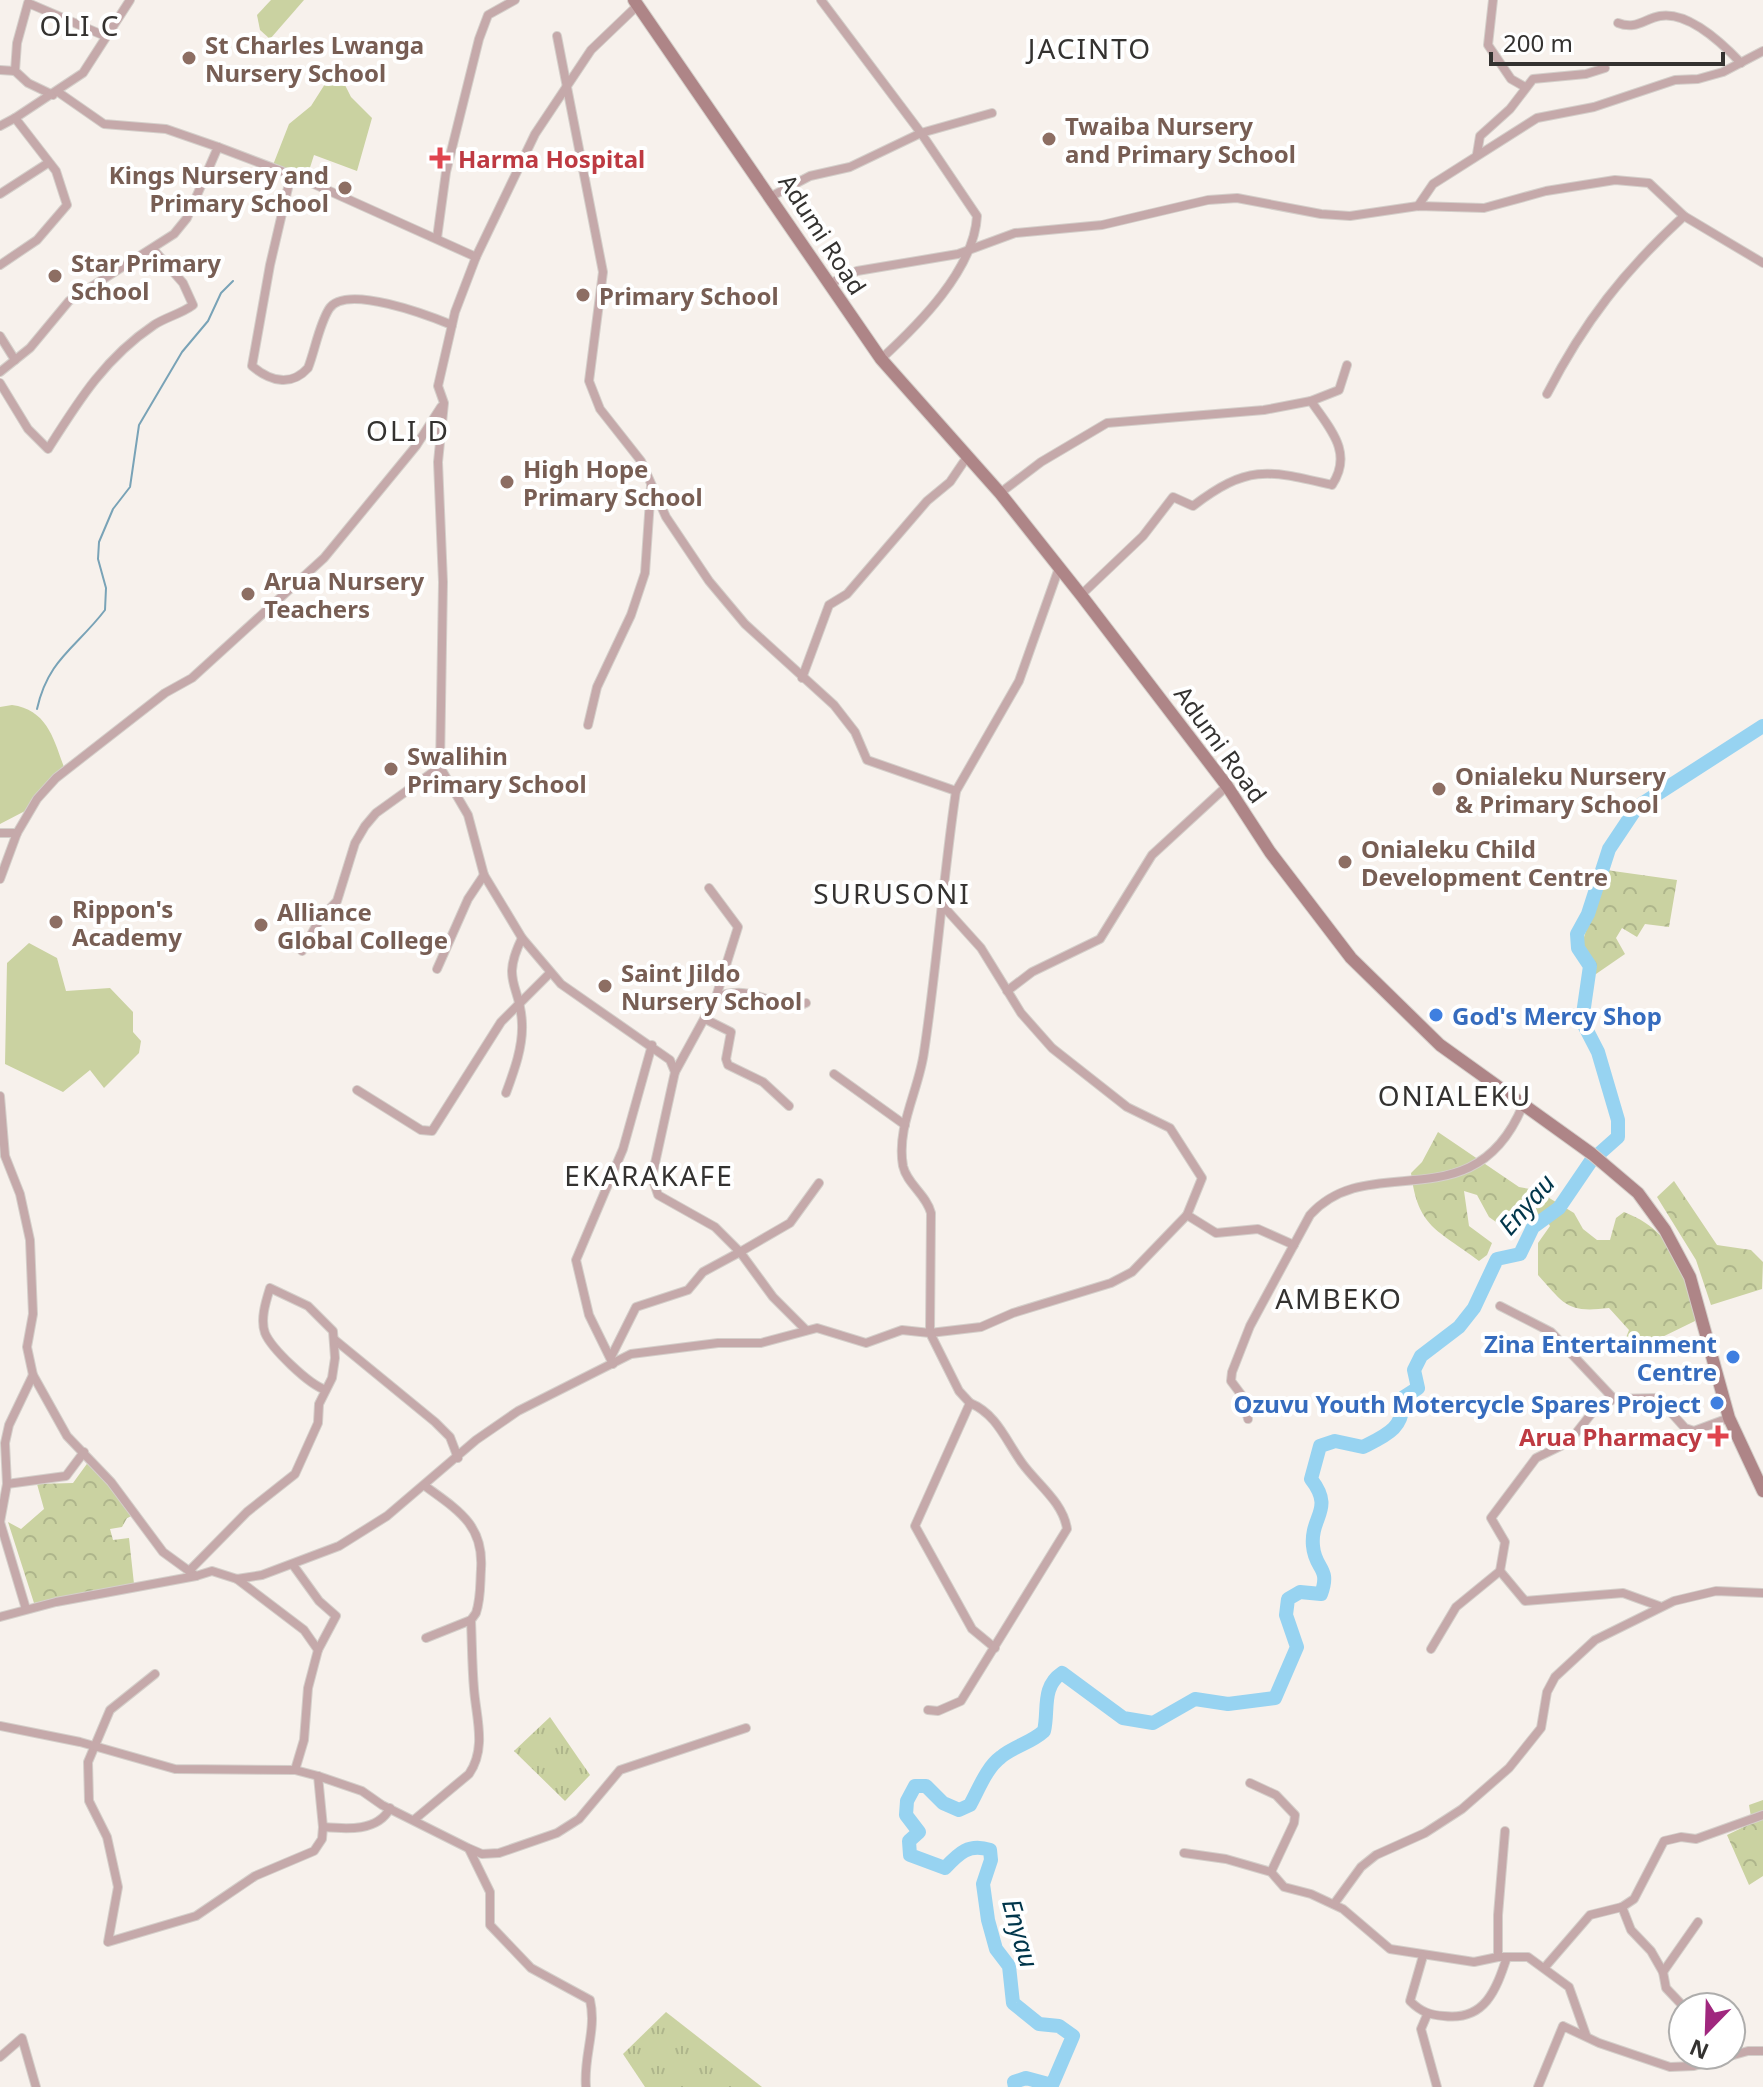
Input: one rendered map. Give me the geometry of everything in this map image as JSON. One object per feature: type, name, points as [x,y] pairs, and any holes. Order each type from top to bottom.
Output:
[{"type":"main road","name":"Adumi Road","points":[[636,3],[772,196],[881,359],[1000,493],[1081,595],[1227,786],[1313,910],[1383,994],[1440,1045],[1594,1156],[1638,1193],[1681,1257],[1729,1418],[1763,1491]]},
{"type":"street","points":[[0,126],[83,73],[130,0]]},
{"type":"street","points":[[437,238],[446,172],[479,39],[488,15],[515,0]]},
{"type":"street","points":[[821,0],[921,133],[977,216],[969,249],[920,323],[881,359]]},
{"type":"street","points":[[1493,0],[1488,45],[1511,79],[1525,87]]},
{"type":"street","points":[[15,71],[17,43],[28,2],[105,36]]},
{"type":"street","points":[[636,3],[591,50],[535,134],[476,257],[452,325],[438,386],[444,403],[438,462],[443,582],[440,767],[468,815],[484,875],[522,938],[550,973],[652,1045],[670,1060],[675,1072]]},
{"type":"street","points":[[1618,23],[1640,25],[1667,16],[1680,19],[1719,41],[1741,63]]},
{"type":"street","points":[[557,36],[603,272],[589,381],[600,409],[641,461],[666,517],[725,601],[802,678],[834,705],[855,732],[869,762],[956,791]]},
{"type":"street","points":[[1418,206],[1433,184],[1537,118],[1594,107],[1675,80],[1698,79],[1763,51]]},
{"type":"street","points":[[1477,154],[1480,136],[1510,109],[1525,87],[1540,76],[1578,75],[1605,68]]},
{"type":"street","points":[[0,70],[15,71],[28,83],[56,93],[104,124],[166,129],[218,147],[291,175],[476,257]]},
{"type":"street","points":[[772,196],[810,176],[850,167],[921,133],[992,113]]},
{"type":"street","points":[[0,265],[37,240],[67,205],[68,198],[56,171],[15,118]]},
{"type":"street","points":[[0,372],[30,348],[69,301],[174,234],[187,218],[218,147]]},
{"type":"street","points":[[0,194],[48,163]]},
{"type":"street","points":[[291,175],[270,265],[252,366],[267,378],[281,381],[302,375],[308,368],[330,307],[339,301],[384,303],[452,325]]},
{"type":"street","points":[[829,284],[857,271],[969,249],[1015,233],[1102,225],[1208,200],[1237,198],[1335,216],[1418,206],[1484,208],[1560,188],[1615,180],[1649,183],[1684,216],[1763,263]]},
{"type":"street","points":[[1547,394],[1595,310],[1624,273],[1684,216]]},
{"type":"street","points":[[0,383],[28,429],[48,449],[76,401],[110,359],[155,325],[193,305],[183,283],[153,249]]},
{"type":"street","points":[[0,336],[15,360]]},
{"type":"street","points":[[1000,493],[1041,462],[1107,423],[1255,411],[1311,401],[1339,390],[1347,365]]},
{"type":"street","points":[[1081,595],[1143,536],[1173,497],[1193,506],[1229,480],[1253,474],[1277,474],[1332,485],[1339,475],[1343,456],[1340,445],[1311,401]]},
{"type":"street","points":[[0,879],[17,833],[37,799],[56,778],[165,693],[192,678],[324,558],[416,446],[444,403]]},
{"type":"street","points":[[802,678],[829,605],[847,594],[927,501],[950,482],[967,457]]},
{"type":"street","points":[[588,725],[597,687],[631,615],[645,573],[651,481]]},
{"type":"street","points":[[928,1710],[938,1711],[961,1701],[1067,1529],[1056,1503],[1021,1463],[1004,1432],[987,1413],[970,1403],[959,1391],[930,1333],[931,1213],[903,1165],[905,1125],[924,1053],[956,791],[1019,681],[1059,568]]},
{"type":"street","points":[[302,951],[320,919],[337,901],[355,843],[365,826],[376,813],[440,767]]},
{"type":"street","points":[[1007,991],[1032,972],[1100,939],[1152,855],[1227,786]]},
{"type":"street","points":[[0,833],[17,833]]},
{"type":"street","points":[[437,969],[468,899],[484,875]]},
{"type":"street","points":[[709,888],[738,927],[716,997],[675,1072],[652,1177],[655,1190],[668,1202],[715,1227],[740,1252],[773,1297],[806,1330]]},
{"type":"street","points":[[237,1579],[293,1565],[357,1536],[425,1486],[476,1440],[538,1398],[631,1354],[718,1343],[761,1343],[806,1330],[823,1329],[866,1343],[902,1330],[930,1333],[981,1327],[1013,1313],[1111,1283],[1132,1272],[1187,1215],[1202,1178],[1173,1132],[1127,1107],[1072,1066],[1033,1027],[981,948],[944,907]]},
{"type":"street","points":[[506,1093],[522,1041],[520,1004],[511,986],[511,971],[512,958],[522,938]]},
{"type":"street","points":[[357,1090],[421,1130],[432,1131],[501,1022],[550,973]]},
{"type":"street","points":[[716,997],[738,990],[764,996],[780,1006],[806,1003]]},
{"type":"street","points":[[705,1019],[731,1032],[728,1065],[763,1082],[789,1106]]},
{"type":"street","points":[[612,1361],[589,1315],[576,1260],[623,1149],[652,1045]]},
{"type":"street","points":[[834,1074],[905,1125]]},
{"type":"street","points":[[0,1096],[5,1156],[20,1194],[30,1240],[33,1314],[27,1347],[33,1375],[67,1436],[84,1452],[163,1552],[192,1573]]},
{"type":"street","points":[[1248,1419],[1243,1397],[1230,1376],[1250,1326],[1310,1215],[1332,1197],[1390,1182],[1436,1178],[1466,1171],[1500,1142],[1523,1105]]},
{"type":"street","points":[[612,1361],[636,1307],[688,1290],[703,1272],[790,1223],[819,1183]]},
{"type":"street","points":[[1187,1215],[1216,1233],[1258,1229],[1294,1245]]},
{"type":"street","points":[[192,1573],[247,1512],[295,1474],[318,1423],[319,1404],[326,1390],[335,1367],[333,1331],[308,1306],[270,1288],[265,1306],[266,1337],[303,1379],[326,1390]]},
{"type":"street","points":[[1500,1306],[1551,1332],[1614,1399]]},
{"type":"street","points":[[335,1340],[439,1425],[450,1437],[458,1458]]},
{"type":"street","points":[[26,1609],[0,1522],[7,1484],[5,1443],[9,1425],[33,1375]]},
{"type":"street","points":[[1431,1649],[1456,1607],[1500,1571],[1505,1542],[1491,1518],[1536,1458],[1569,1442],[1595,1409],[1614,1399],[1658,1398],[1685,1428],[1694,1431],[1729,1418]]},
{"type":"street","points":[[970,1403],[915,1526],[972,1629],[995,1648]]},
{"type":"street","points":[[7,1484],[66,1476],[84,1452]]},
{"type":"street","points":[[415,1819],[469,1774],[474,1765],[480,1724],[474,1690],[471,1620],[480,1603],[481,1543],[456,1509],[425,1486]]},
{"type":"street","points":[[293,1565],[319,1601],[336,1616],[318,1650],[308,1688],[307,1721],[295,1770]]},
{"type":"street","points":[[1500,1571],[1525,1601],[1623,1593],[1659,1606]]},
{"type":"street","points":[[0,1617],[192,1573],[218,1572],[237,1579],[304,1630],[318,1650]]},
{"type":"street","points":[[1334,1904],[1361,1867],[1376,1855],[1425,1833],[1462,1809],[1509,1768],[1541,1728],[1549,1687],[1569,1663],[1606,1633],[1659,1606],[1716,1591],[1763,1593]]},
{"type":"street","points":[[426,1638],[471,1620]]},
{"type":"street","points":[[155,1674],[110,1710],[92,1745],[87,1791],[107,1837],[118,1887],[108,1942],[196,1916],[255,1876],[314,1851],[322,1839],[323,1827],[318,1776]]},
{"type":"street","points":[[0,1726],[92,1745],[175,1769],[295,1770],[318,1776],[351,1786],[482,1854],[499,1853],[557,1833],[579,1819],[620,1770],[746,1728]]},
{"type":"street","points":[[1250,1783],[1276,1795],[1295,1815],[1271,1872]]},
{"type":"street","points":[[323,1827],[349,1829],[373,1824],[390,1808]]},
{"type":"street","points":[[1545,1967],[1590,1915],[1622,1907],[1638,1895],[1664,1841],[1681,1837],[1696,1839],[1763,1815]]},
{"type":"street","points":[[1423,1956],[1410,1999],[1427,2015],[1454,2017],[1478,2011],[1495,1991],[1503,1957],[1498,1915],[1505,1831]]},
{"type":"street","points":[[468,1848],[490,1892],[490,1925],[497,1935],[531,1968],[590,2000],[594,2021],[585,2066],[586,2087]]},
{"type":"street","points":[[1184,1853],[1226,1859],[1271,1872],[1284,1887],[1334,1904],[1381,1945],[1423,1956],[1474,1962],[1528,1957],[1569,1987],[1586,2035]]},
{"type":"street","points":[[1622,1907],[1631,1930],[1651,1951],[1663,1972],[1669,1991]]},
{"type":"street","points":[[1663,1972],[1698,1922]]},
{"type":"street","points":[[1427,2015],[1421,2029],[1437,2087]]},
{"type":"street","points":[[1538,2087],[1563,2026],[1599,2043],[1667,2066]]},
{"type":"street","points":[[0,2057],[22,2038],[36,2087]]},
{"type":"green space","points":[[271,0],[304,0],[270,39],[260,30],[257,15]]},
{"type":"green space","points":[[325,84],[345,85],[351,97],[372,118],[357,171],[314,155],[307,177],[273,165],[289,124],[311,106]]},
{"type":"green space","points":[[12,705],[34,713],[42,720],[53,738],[65,770],[25,811],[0,824],[0,707]]},
{"type":"green space","points":[[1606,870],[1677,880],[1669,927],[1645,924],[1637,937],[1622,928],[1616,938],[1625,954],[1596,974],[1583,944]]},
{"type":"green space","points":[[29,943],[57,958],[66,991],[110,988],[133,1012],[133,1032],[141,1041],[139,1053],[104,1088],[90,1070],[63,1092],[5,1064],[7,963]]},
{"type":"green space","points":[[1438,1132],[1519,1187],[1536,1190],[1574,1213],[1583,1229],[1597,1240],[1610,1240],[1616,1218],[1624,1212],[1647,1224],[1664,1240],[1677,1260],[1693,1303],[1695,1321],[1654,1341],[1653,1354],[1622,1348],[1629,1330],[1609,1308],[1584,1309],[1568,1305],[1538,1275],[1538,1243],[1550,1226],[1543,1214],[1510,1232],[1489,1217],[1477,1195],[1464,1191],[1469,1226],[1492,1243],[1487,1255],[1479,1261],[1441,1234],[1425,1217],[1419,1205],[1411,1173],[1422,1162]]},
{"type":"green space","points":[[1674,1181],[1717,1245],[1751,1250],[1763,1262],[1762,1289],[1711,1305],[1696,1260],[1657,1197]]},
{"type":"green space","points":[[89,1461],[136,1514],[127,1518],[122,1527],[110,1529],[113,1540],[129,1538],[134,1584],[34,1603],[8,1522],[21,1529],[44,1509],[37,1484],[73,1483]]},
{"type":"green space","points":[[550,1717],[590,1775],[565,1801],[514,1751]]},
{"type":"green space","points":[[1763,1800],[1763,1876],[1749,1885],[1727,1835],[1752,1823],[1749,1805]]},
{"type":"green space","points":[[666,2012],[762,2087],[645,2087],[623,2054]]},
{"type":"waterway","points":[[37,709],[48,678],[56,666],[105,610],[106,588],[98,559],[99,542],[113,509],[130,487],[139,425],[182,352],[208,321],[221,293],[233,281]]},
{"type":"waterway","name":"Enyau","points":[[1015,2087],[1014,2082],[1026,2078],[1052,2085],[1073,2036],[1059,2026],[1039,2024],[1013,2003],[1009,1966],[996,1949],[988,1920],[983,1884],[991,1860],[990,1850],[970,1849],[945,1868],[910,1855],[909,1841],[919,1832],[906,1815],[907,1801],[915,1786],[926,1786],[943,1803],[959,1810],[970,1805],[996,1762],[1044,1731],[1048,1692],[1062,1673],[1123,1718],[1153,1723],[1195,1699],[1228,1704],[1275,1698],[1297,1647],[1286,1615],[1288,1599],[1300,1592],[1321,1594],[1324,1585],[1313,1546],[1321,1498],[1311,1479],[1320,1446],[1335,1441],[1363,1447],[1397,1424],[1401,1417],[1401,1399],[1418,1388],[1414,1370],[1421,1356],[1459,1327],[1474,1308],[1497,1259],[1520,1254],[1533,1227],[1559,1208],[1591,1161],[1618,1137],[1618,1120],[1598,1052],[1582,1021],[1590,966],[1578,948],[1577,934],[1588,914],[1609,849],[1637,807],[1763,726]]},
{"type":"place","name":"St Charles Lwanga Nursery School","points":[[189,58]]},
{"type":"place","name":"Twaiba Nursery and Primary School","points":[[1049,139]]},
{"type":"place","name":"Harma Hospital","points":[[440,158]]},
{"type":"place","name":"Kings Nursery and Primary School","points":[[345,188]]},
{"type":"place","name":"Star Primary School","points":[[55,276]]},
{"type":"place","name":"Primary School","points":[[583,295]]},
{"type":"place","name":"High Hope Primary School","points":[[507,482]]},
{"type":"place","name":"Arua Nursery Teachers","points":[[248,594]]},
{"type":"place","name":"Swalihin Primary School","points":[[391,769]]},
{"type":"place","name":"Onialeku Nursery & Primary School","points":[[1439,789]]},
{"type":"place","name":"Onialeku Child Development Centre","points":[[1345,862]]},
{"type":"place","name":"Rippon's Academy","points":[[56,922]]},
{"type":"place","name":"Alliance Global College","points":[[261,925]]},
{"type":"place","name":"Saint Jildo Nursery School","points":[[605,986]]},
{"type":"place","name":"God's Mercy Shop","points":[[1436,1015]]},
{"type":"place","name":"Zina Entertainment Centre","points":[[1733,1357]]},
{"type":"place","name":"Ozuvu Youth Motercycle Spares Project","points":[[1717,1403]]},
{"type":"place","name":"Arua Pharmacy","points":[[1718,1436]]},
{"type":"district","name":"OLI C","points":[[80,25]]},
{"type":"district","name":"JACINTO","points":[[1090,48]]},
{"type":"district","name":"OLI D","points":[[408,430]]},
{"type":"district","name":"SURUSONI","points":[[892,893]]},
{"type":"district","name":"ONIALEKU","points":[[1455,1095]]},
{"type":"district","name":"EKARAKAFE","points":[[649,1175]]},
{"type":"district","name":"AMBEKO","points":[[1339,1298]]}]
